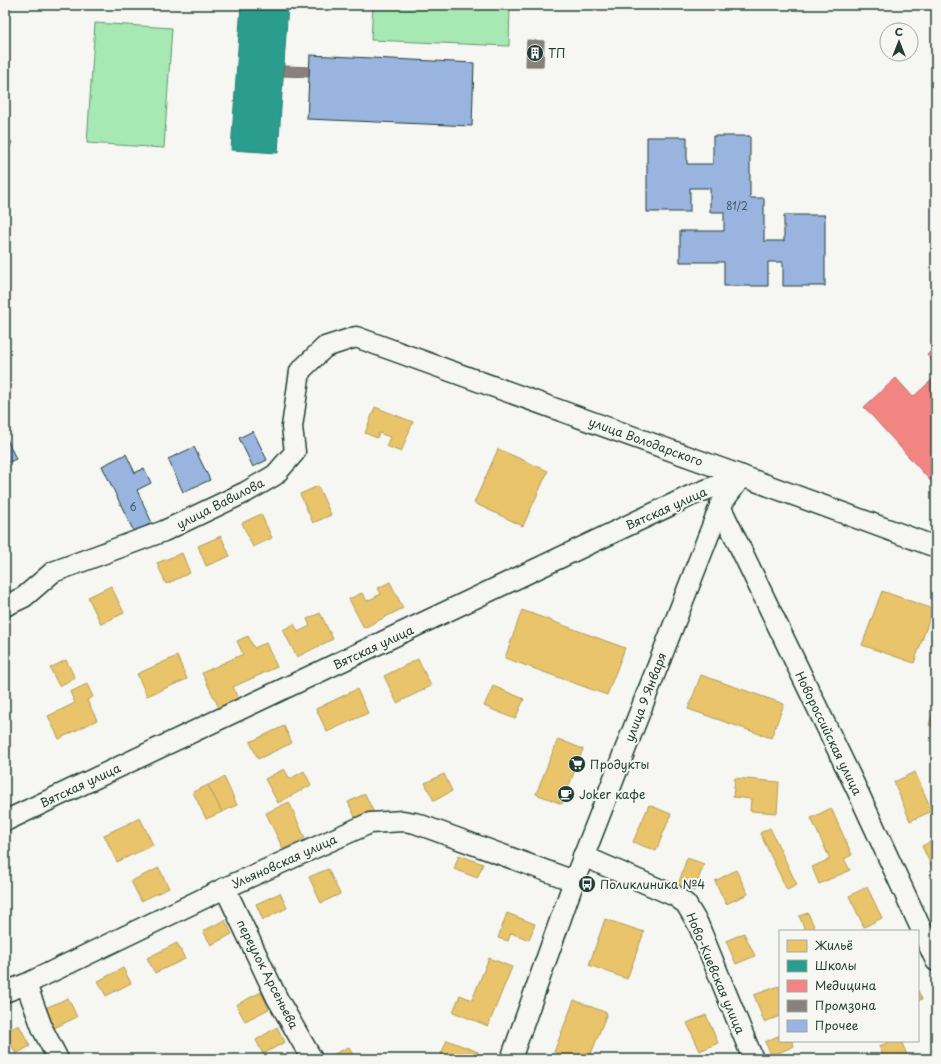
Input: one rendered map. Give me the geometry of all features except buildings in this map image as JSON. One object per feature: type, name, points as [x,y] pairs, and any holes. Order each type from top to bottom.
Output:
[{"type":"street","name":"улица Володарского","points":[[356,337],[936,547]]},
{"type":"street","name":"улица Вавилова","points":[[5,606],[24,597],[53,572],[164,531],[240,495],[275,474],[295,452],[292,427],[300,371],[325,347],[356,337]]},
{"type":"street","name":"улица 9 Января","points":[[511,1059],[583,856],[720,506],[742,476]]},
{"type":"street","name":"Вятская улица","points":[[5,820],[690,496],[742,476]]},
{"type":"street","name":"Новороссийская улица","points":[[720,506],[936,960]]},
{"type":"street","name":"Ульяновская улица","points":[[5,992],[26,984],[225,888],[370,823],[403,821],[415,823],[574,880]]},
{"type":"street","name":"Ново-Киевская улица","points":[[583,856],[675,896],[686,904],[698,924],[753,1059]]},
{"type":"street","name":"переулок Арсеньева","points":[[225,888],[278,998],[312,1059]]},
{"type":"street","points":[[26,984],[43,1030],[58,1059]]},
{"type":"green space","points":[[373,5],[510,5],[509,46],[371,40]]},
{"type":"green space","points":[[95,23],[172,28],[164,148],[87,143]]},
{"type":"place","name":"ТП","points":[[535,53]]},
{"type":"place","name":"Продукты","points":[[577,764]]},
{"type":"place","name":"Joker кафе","points":[[566,794]]},
{"type":"place","name":"Поликлиника №4","points":[[587,884]]}]
